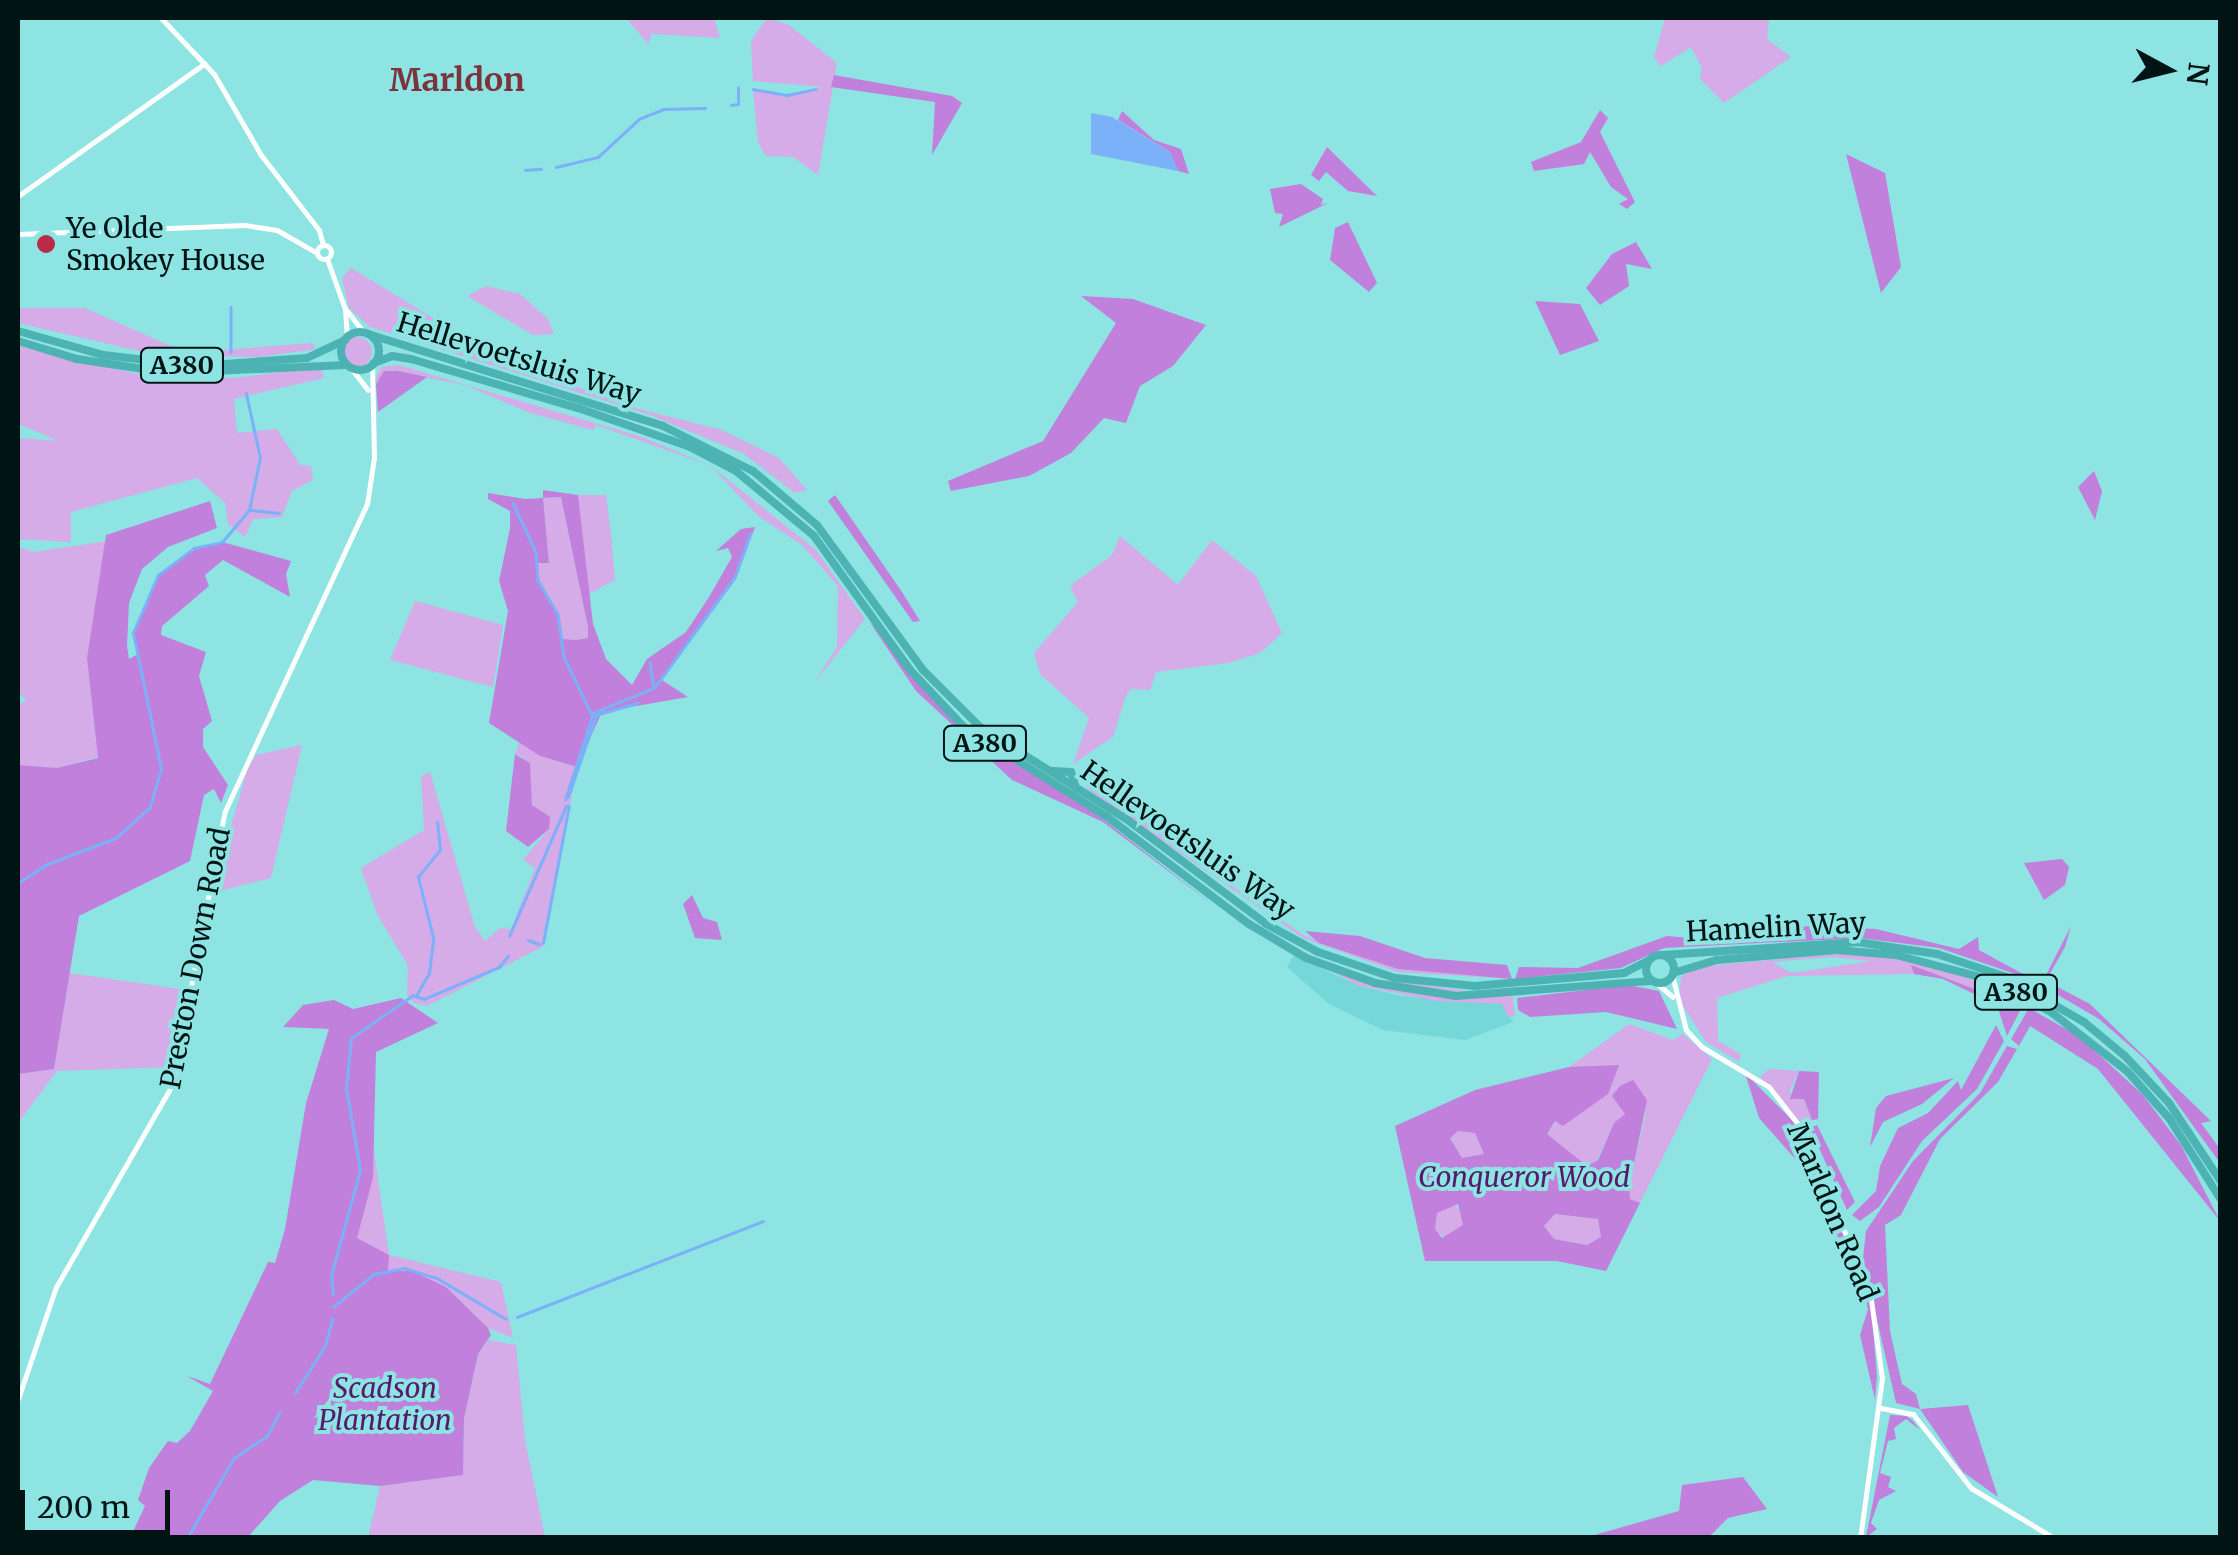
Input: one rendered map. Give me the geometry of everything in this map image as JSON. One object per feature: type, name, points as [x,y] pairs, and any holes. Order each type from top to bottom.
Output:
[{"type":"highway","name":"A380","points":[[18,332],[103,356],[197,366],[307,358],[346,339]]},
{"type":"highway","points":[[348,366],[346,339],[366,334],[378,346],[373,364]]},
{"type":"highway","name":"Hellevoetsluis Way","points":[[366,334],[663,426],[753,470],[832,542],[944,694],[1039,767],[1070,772],[1076,788],[1266,924],[1369,971],[1434,984],[1496,986],[1624,974],[1663,955]]},
{"type":"highway","name":"A380","points":[[18,341],[77,359],[170,373],[348,366]]},
{"type":"highway","name":"Hellevoetsluis Way","points":[[348,366],[400,356],[578,408],[688,446],[736,472],[814,536],[911,671],[964,728],[1106,816],[1249,924],[1306,958],[1375,983],[1456,996],[1654,981],[1673,974]]},
{"type":"highway","name":"Hamelin Way","points":[[1663,955],[1857,942],[1938,954],[2006,977],[2084,1022],[2125,1056],[2175,1112],[2220,1180]]},
{"type":"highway","name":"Hamelin Way","points":[[1673,974],[1717,960],[1837,950],[1908,958],[1983,978],[2052,1012],[2128,1072],[2169,1118],[2220,1198]]},
{"type":"highway","points":[[1663,955],[1673,974]]},
{"type":"highway","points":[[1649,960],[1654,981]]},
{"type":"street","points":[[162,18],[205,63],[261,155],[319,230],[323,246]]},
{"type":"street","points":[[18,196],[205,63]]},
{"type":"street","points":[[18,234],[245,225],[277,230],[327,259],[345,309],[346,339]]},
{"type":"street","points":[[317,253],[323,246]]},
{"type":"street","points":[[323,246],[331,249],[327,259]]},
{"type":"street","points":[[345,309],[366,334]]},
{"type":"street","name":"Preston Down Road","points":[[18,1399],[62,1274],[172,1085],[225,811],[367,504],[375,437],[369,393],[373,364]]},
{"type":"street","points":[[348,366],[369,393]]},
{"type":"street","name":"Marldon Road","points":[[1673,974],[1675,1000],[1694,1039],[1769,1087],[1806,1137],[1870,1292],[1879,1328],[1881,1408],[1860,1538]]},
{"type":"street","name":"Marldon Road","points":[[1654,981],[1675,1000]]},
{"type":"street","points":[[1881,1408],[1913,1414],[1972,1488],[2054,1538]]},
{"type":"shaded area","points":[[626,18],[714,18],[720,38],[652,34],[648,44]]},
{"type":"shaded area","points":[[767,18],[789,25],[837,63],[818,175],[793,157],[766,156],[758,142],[753,89],[787,95],[822,87],[753,81],[751,41]]},
{"type":"shaded area","points":[[1665,18],[1769,18],[1767,39],[1791,57],[1724,103],[1700,79],[1702,68],[1691,47],[1661,66],[1654,57]]},
{"type":"shaded area","points":[[1091,113],[1112,117],[1170,152],[1178,171],[1091,154]]},
{"type":"shaded area","points":[[351,268],[504,361],[639,409],[722,430],[779,458],[807,490],[795,493],[744,454],[650,415],[370,327],[349,308],[342,278]]},
{"type":"shaded area","points":[[486,286],[520,294],[548,319],[554,334],[533,335],[467,296]]},
{"type":"shaded area","points":[[18,308],[85,308],[186,353],[312,343],[316,349],[258,357],[157,355],[18,323]]},
{"type":"shaded area","points":[[357,337],[368,341],[372,352],[368,363],[357,367],[346,363],[342,352],[346,341]]},
{"type":"shaded area","points":[[18,346],[146,376],[233,378],[321,367],[324,378],[234,399],[237,433],[277,429],[300,465],[311,466],[313,480],[292,491],[282,517],[253,519],[245,537],[228,524],[225,503],[197,478],[71,512],[71,542],[18,539],[18,438],[59,441],[18,424]]},
{"type":"shaded area","points":[[399,365],[642,437],[711,466],[596,425],[593,430],[530,413],[465,385],[389,370],[373,385],[381,367]]},
{"type":"shaded area","points":[[711,466],[816,550],[865,619],[814,683],[837,647],[838,586],[802,545],[758,516]]},
{"type":"shaded area","points":[[578,495],[606,495],[611,533],[615,580],[589,594]]},
{"type":"shaded area","points":[[561,497],[588,627],[589,638],[576,640],[562,639],[558,614],[537,576],[538,563],[549,562],[543,498]]},
{"type":"shaded area","points":[[1120,536],[1178,585],[1212,540],[1256,576],[1282,633],[1260,653],[1229,663],[1156,672],[1150,690],[1131,689],[1126,696],[1113,737],[1073,764],[1089,718],[1040,674],[1034,653],[1078,602],[1070,586],[1112,555]]},
{"type":"shaded area","points":[[108,541],[87,658],[98,757],[57,768],[20,766],[18,703],[27,702],[18,691],[18,547],[34,552]]},
{"type":"shaded area","points":[[415,601],[503,625],[493,687],[390,660]]},
{"type":"shaded area","points":[[521,738],[540,756],[577,767],[544,946],[427,1006],[414,1003],[407,995],[408,966],[377,914],[361,868],[424,830],[421,776],[430,772],[475,927],[485,941],[500,928],[511,929],[535,868],[523,860],[549,829],[527,795],[531,776],[524,757],[515,754]]},
{"type":"shaded area","points":[[302,745],[271,878],[212,893],[247,770],[256,755]]},
{"type":"shaded area","points":[[1084,768],[1180,850],[1305,936],[1398,969],[1512,979],[1398,972],[1303,938],[1089,790],[1079,779]]},
{"type":"shaded area","points":[[1228,914],[1352,976],[1513,997],[1515,1016],[1508,1017],[1502,1004],[1436,1001],[1357,985]]},
{"type":"shaded area","points":[[1843,953],[1886,955],[1958,974],[2025,1002],[2022,1007],[1912,966],[1914,974],[1787,976],[1717,998],[1718,1041],[1741,1054],[1739,1062],[1706,1042],[1679,1000],[1681,977],[1696,967]],"holes":[[[1831,957],[1870,961],[1792,973],[1772,962]]]},
{"type":"shaded area","points":[[1294,955],[1357,985],[1401,996],[1502,1004],[1513,1022],[1465,1040],[1383,1030],[1329,1004],[1287,967]]},
{"type":"shaded area","points":[[69,973],[187,990],[173,1067],[57,1071],[18,1123],[18,1074],[54,1069]]},
{"type":"shaded area","points":[[1629,1024],[1673,1040],[1683,1034],[1712,1059],[1640,1203],[1629,1199],[1629,1188],[1646,1111],[1614,1123],[1597,1160],[1587,1166],[1547,1134],[1556,1121],[1587,1107],[1618,1066],[1569,1067]]},
{"type":"shaded area","points":[[1769,1069],[1799,1071],[1789,1092],[1804,1099],[1812,1120],[1802,1124],[1760,1077]]},
{"type":"shaded area","points":[[1458,1131],[1475,1133],[1484,1154],[1462,1158],[1449,1135]]},
{"type":"shaded area","points":[[374,1152],[389,1255],[501,1282],[513,1338],[488,1328],[446,1287],[403,1270],[387,1271],[356,1238]]},
{"type":"shaded area","points":[[1449,1205],[1460,1210],[1465,1221],[1460,1232],[1449,1237],[1438,1232],[1433,1221],[1438,1210]]},
{"type":"shaded area","points":[[1555,1214],[1598,1219],[1601,1237],[1587,1245],[1554,1239],[1544,1226]]},
{"type":"shaded area","points":[[489,1340],[516,1345],[525,1440],[545,1537],[368,1538],[380,1486],[463,1475],[464,1419],[478,1354]]},
{"type":"green space","points":[[834,75],[952,96],[962,103],[932,155],[935,102],[831,87]]},
{"type":"green space","points":[[1600,110],[1608,118],[1600,132],[1635,202],[1627,209],[1619,204],[1628,199],[1611,187],[1590,152],[1584,164],[1534,171],[1531,162],[1581,142]]},
{"type":"green space","points":[[1122,111],[1154,140],[1181,149],[1189,174],[1178,171],[1170,152],[1118,120]]},
{"type":"green space","points":[[1327,147],[1377,196],[1348,191],[1326,172],[1319,181],[1311,175]]},
{"type":"green space","points":[[1846,154],[1885,173],[1901,267],[1881,293]]},
{"type":"green space","points":[[1301,184],[1323,199],[1321,205],[1328,203],[1279,227],[1283,214],[1275,213],[1270,189]]},
{"type":"green space","points":[[1348,222],[1377,283],[1369,292],[1330,260],[1335,228]]},
{"type":"green space","points":[[1636,242],[1652,269],[1626,264],[1629,286],[1600,305],[1586,288],[1612,254]]},
{"type":"green space","points":[[1081,296],[1133,299],[1206,325],[1173,366],[1140,386],[1126,423],[1104,418],[1071,453],[1029,476],[951,491],[948,481],[1043,441],[1116,323]]},
{"type":"green space","points":[[1535,301],[1580,304],[1599,341],[1560,355]]},
{"type":"green space","points":[[384,371],[427,377],[378,412],[376,384]]},
{"type":"green space","points":[[2094,471],[2102,491],[2095,520],[2078,487]]},
{"type":"green space","points":[[543,490],[578,495],[593,624],[606,659],[632,685],[647,659],[686,632],[709,597],[732,557],[728,548],[716,551],[741,529],[755,527],[736,579],[662,680],[688,697],[602,712],[577,767],[540,756],[489,723],[508,611],[499,581],[510,511],[488,499],[488,493],[543,498]],"holes":[[[561,497],[588,627],[588,638],[576,640],[562,639],[558,614],[537,576],[538,563],[549,563],[543,498]]]},
{"type":"green space","points":[[835,495],[920,621],[913,622],[828,501]]},
{"type":"green space","points":[[210,501],[217,528],[168,547],[142,569],[129,603],[127,646],[129,659],[138,654],[133,633],[157,577],[194,548],[222,542],[291,561],[286,574],[290,597],[223,560],[205,575],[209,586],[162,626],[161,635],[206,652],[199,676],[212,721],[203,729],[203,747],[228,785],[221,803],[214,789],[204,795],[190,861],[79,916],[54,1069],[18,1074],[18,765],[57,768],[98,758],[87,658],[106,535]]},
{"type":"green space","points":[[869,621],[967,731],[1086,806],[1216,907],[1103,822],[1012,780],[916,691]]},
{"type":"green space","points":[[515,754],[530,763],[532,805],[550,817],[549,829],[528,847],[506,831]]},
{"type":"green space","points":[[2062,859],[2069,867],[2065,885],[2044,900],[2024,863]]},
{"type":"green space","points":[[692,895],[703,918],[717,922],[722,940],[695,938],[683,904]]},
{"type":"green space","points":[[1808,926],[1876,929],[1959,949],[1978,937],[1979,950],[2036,981],[1939,948],[1860,938],[1664,948],[1621,968],[1515,979],[1519,967],[1578,968],[1667,936],[1726,941]]},
{"type":"green space","points":[[2071,926],[2065,947],[2046,981],[2090,1004],[2211,1121],[2201,1123],[2220,1149],[2220,1163],[2145,1059],[2099,1019],[2041,985]]},
{"type":"green space","points":[[1305,931],[1360,936],[1425,958],[1507,965],[1512,979],[1398,969],[1319,943]]},
{"type":"green space","points":[[1911,965],[2022,1007],[2007,1036],[1997,1005],[1943,979],[1914,974]]},
{"type":"green space","points":[[1628,985],[1659,991],[1677,1029],[1606,1012],[1530,1017],[1518,1010],[1517,998]]},
{"type":"green space","name":"Scadson Plantation","points":[[401,998],[438,1023],[376,1052],[373,1178],[357,1238],[389,1255],[388,1271],[412,1271],[446,1287],[488,1328],[491,1335],[478,1354],[464,1419],[463,1475],[380,1486],[313,1480],[280,1501],[248,1537],[130,1538],[145,1506],[138,1500],[149,1468],[168,1441],[177,1443],[190,1431],[213,1391],[187,1376],[210,1384],[268,1262],[275,1263],[285,1229],[306,1103],[329,1029],[283,1027],[303,1005],[334,1000],[353,1009]]},
{"type":"green space","points":[[2029,1008],[2080,1037],[2143,1095],[2181,1145],[2220,1221],[2098,1069],[2030,1026],[2019,1046],[2011,1039]]},
{"type":"green space","points":[[1996,1025],[2004,1041],[1977,1089],[1922,1141],[1879,1207],[1860,1221],[1852,1215],[1876,1191],[1880,1166],[1898,1128],[1928,1113],[1958,1081],[1961,1090]]},
{"type":"green space","points":[[2007,1046],[2017,1049],[1998,1082],[1940,1139],[1901,1215],[1885,1225],[1890,1331],[1902,1384],[1916,1394],[1920,1409],[1896,1403],[1863,1258],[1866,1231],[1913,1161],[1980,1093]]},
{"type":"green space","name":"Conqueror Wood","points":[[1619,1065],[1608,1094],[1563,1126],[1555,1121],[1547,1134],[1587,1166],[1598,1160],[1614,1123],[1625,1114],[1612,1096],[1620,1086],[1633,1080],[1647,1100],[1629,1188],[1630,1199],[1640,1203],[1606,1271],[1557,1261],[1425,1261],[1395,1126],[1475,1090],[1569,1067]],"holes":[[[1458,1131],[1475,1133],[1484,1154],[1462,1158],[1450,1138]],[[1458,1204],[1463,1225],[1442,1238],[1435,1229],[1437,1213]],[[1555,1214],[1598,1219],[1601,1237],[1587,1245],[1554,1239],[1544,1226]]]},
{"type":"green space","points":[[1799,1071],[1819,1072],[1818,1119],[1812,1120],[1804,1099],[1790,1099]]},
{"type":"green space","points":[[1745,1073],[1795,1123],[1861,1270],[1871,1304],[1875,1400],[1860,1335],[1868,1309],[1859,1282],[1803,1168],[1759,1118]]},
{"type":"green space","points":[[1954,1078],[1922,1104],[1883,1122],[1870,1147],[1876,1108],[1886,1096]]},
{"type":"green space","points":[[1817,1125],[1855,1202],[1847,1210],[1810,1128]]},
{"type":"green space","points":[[1968,1405],[1998,1497],[1963,1472],[1920,1409]]},
{"type":"green space","points":[[1890,1415],[1906,1416],[1920,1430],[1906,1419],[1894,1428],[1896,1439],[1888,1441],[1880,1473],[1891,1477],[1888,1487],[1896,1491],[1879,1500],[1871,1523],[1877,1529],[1866,1537]]},
{"type":"green space","points":[[1743,1477],[1767,1509],[1728,1518],[1709,1537],[1587,1537],[1679,1511],[1682,1485]]},
{"type":"waterway","points":[[731,105],[738,104],[738,88]]},
{"type":"waterway","points":[[753,89],[787,95],[815,89]]},
{"type":"waterway","points":[[556,167],[598,157],[639,119],[664,109],[705,108]]},
{"type":"waterway","points":[[525,170],[541,169]]},
{"type":"waterway","points":[[231,307],[231,352]]},
{"type":"waterway","points":[[18,883],[47,864],[116,838],[150,807],[161,769],[133,633],[158,575],[194,548],[222,542],[249,510],[260,458],[246,394]]},
{"type":"waterway","points":[[513,503],[536,552],[538,580],[558,614],[564,657],[592,715]]},
{"type":"waterway","points":[[251,510],[279,513]]},
{"type":"waterway","points":[[655,687],[734,578],[750,534]]},
{"type":"waterway","points":[[650,662],[654,686]]},
{"type":"waterway","points":[[565,800],[593,713],[653,688]]},
{"type":"waterway","points":[[568,797],[596,715],[637,703]]},
{"type":"waterway","points":[[509,936],[566,806]]},
{"type":"waterway","points":[[543,943],[569,806]]},
{"type":"waterway","points":[[417,994],[429,973],[433,938],[418,877],[440,850],[437,822]]},
{"type":"waterway","points":[[528,940],[539,944]]},
{"type":"waterway","points":[[333,1295],[331,1276],[360,1170],[346,1088],[351,1038],[413,995],[424,999],[499,967],[508,956]]},
{"type":"waterway","points":[[517,1317],[763,1221]]},
{"type":"waterway","points":[[333,1307],[374,1274],[404,1268],[437,1278],[506,1319]]},
{"type":"waterway","points":[[295,1393],[325,1346],[332,1319]]},
{"type":"waterway","points":[[187,1538],[234,1458],[267,1436],[279,1413]]},
{"type":"place","name":"Ye Olde Smokey House","points":[[46,244]]},
{"type":"district","name":"Marldon","points":[[457,80]]}]
